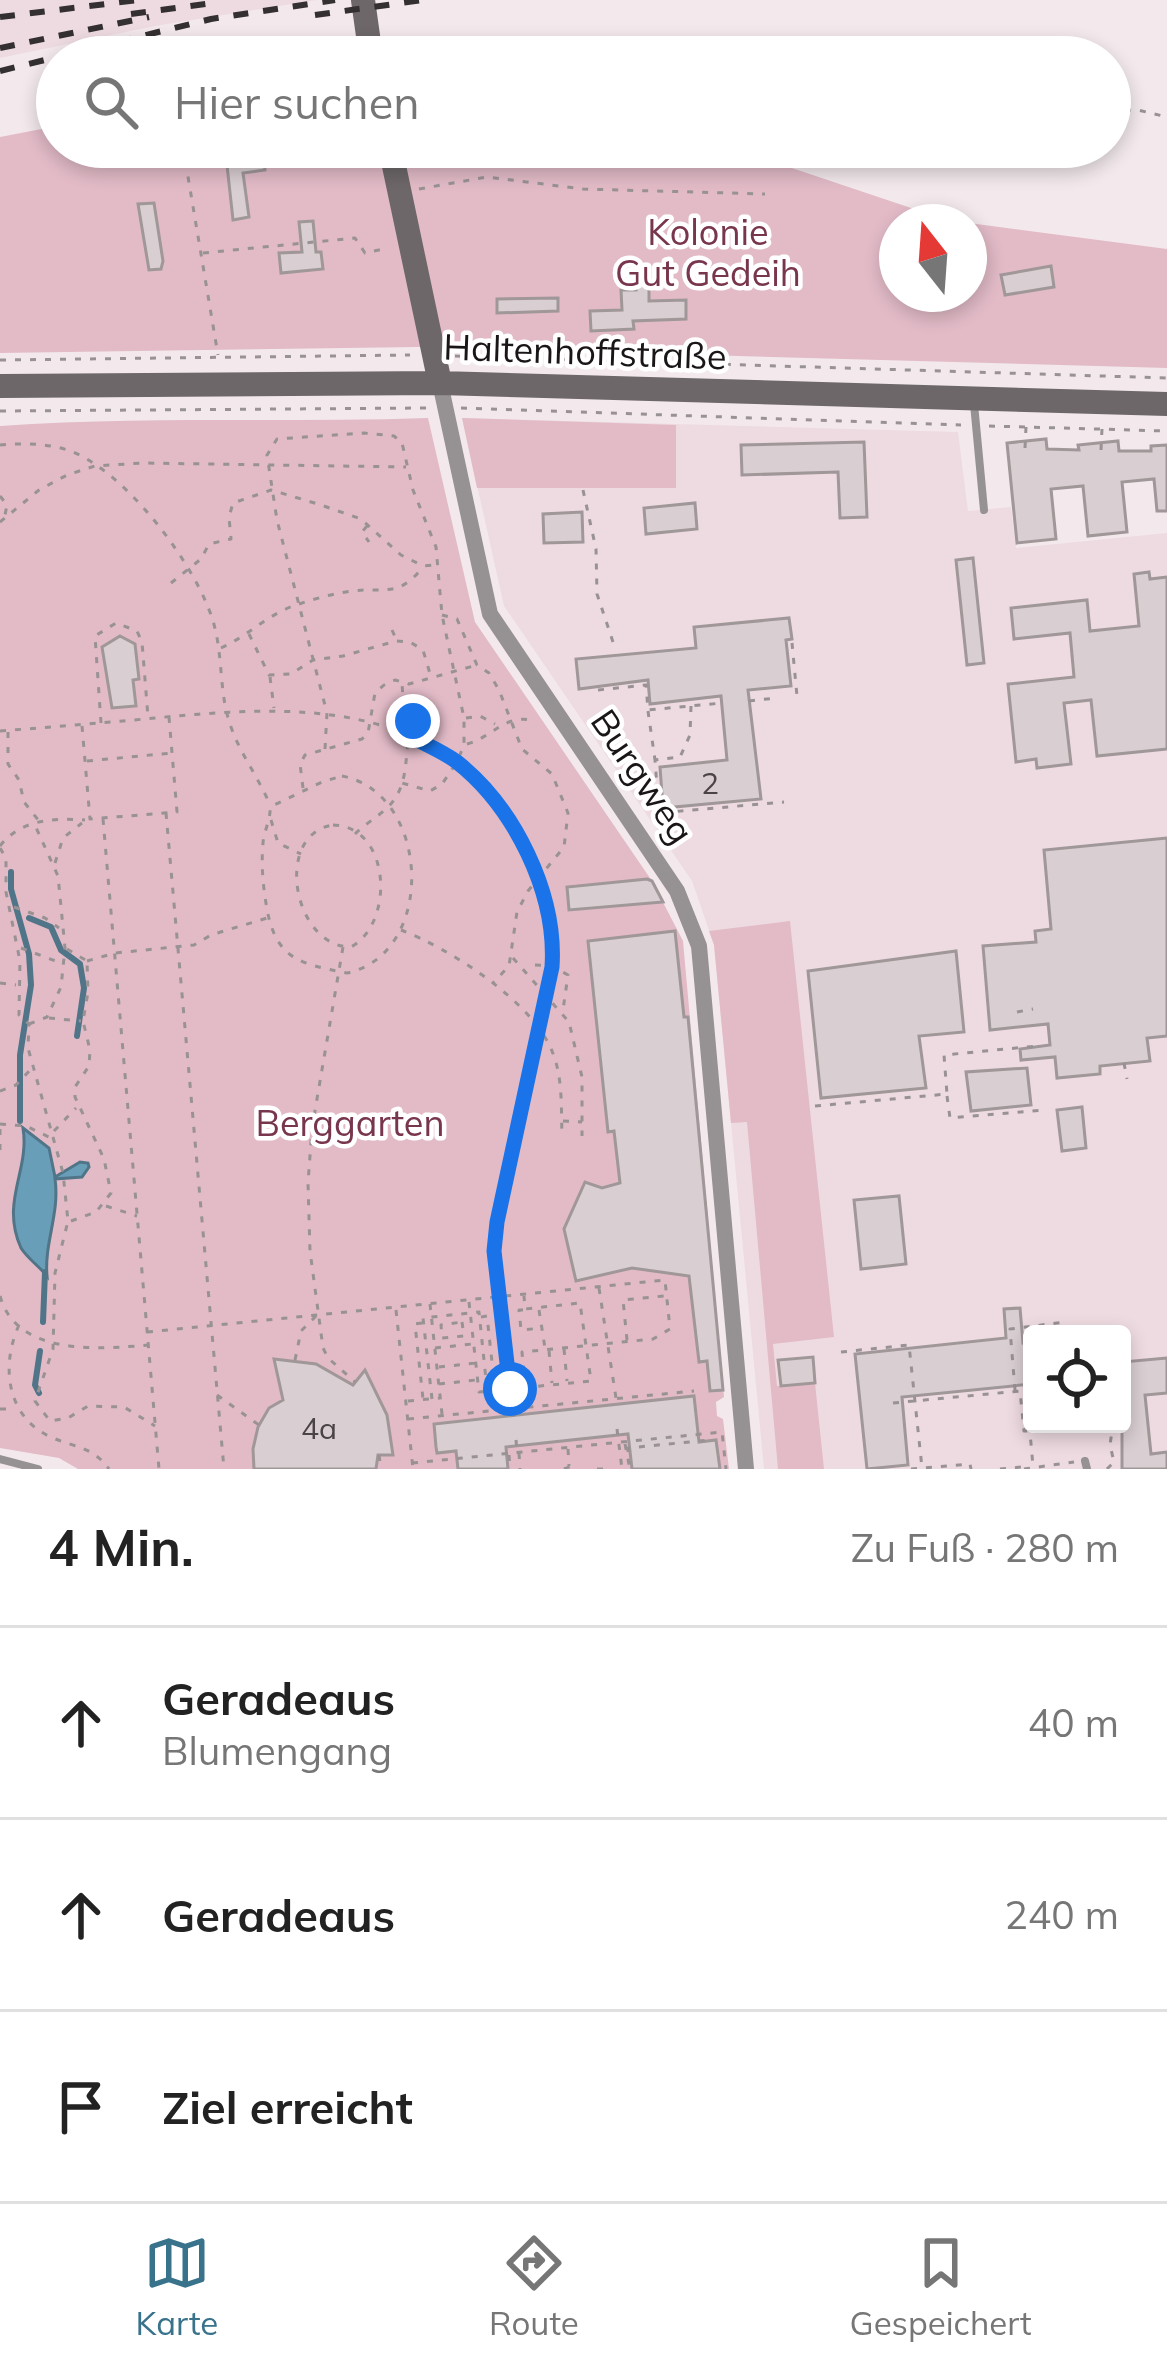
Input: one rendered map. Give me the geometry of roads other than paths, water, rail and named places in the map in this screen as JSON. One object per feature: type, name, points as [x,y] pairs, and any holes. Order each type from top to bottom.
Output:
[{"type":"street","points":[[363,0],[368,36]]},
{"type":"street","name":"Burgweg","points":[[394,168],[444,357],[442,396],[490,614],[677,891],[699,946],[746,1469]]},
{"type":"street","name":"Haltenhoffstraße","points":[[0,386],[1167,404]]},
{"type":"lane","points":[[974,398],[984,510]]},
{"type":"lane","points":[[0,1459],[38,1469]]},
{"type":"water","points":[[23,1128],[49,1148],[55,1177],[80,1162],[89,1167],[82,1177],[55,1179],[47,1276],[21,1248],[15,1231]]},
{"type":"waterway","points":[[11,872],[31,985],[20,1055],[20,1121]]},
{"type":"waterway","points":[[29,918],[51,927],[61,950],[80,964],[84,988],[77,1036]]},
{"type":"waterway","points":[[43,1322],[45,1272]]},
{"type":"waterway","points":[[39,1393],[35,1385],[40,1351]]},
{"type":"railway","points":[[0,17],[138,0]]},
{"type":"railway","points":[[142,36],[211,19],[335,0]]},
{"type":"railway","points":[[315,15],[423,0]]},
{"type":"railway","points":[[131,14],[220,2]]},
{"type":"railway","points":[[58,36],[149,17]]},
{"type":"railway","points":[[0,48],[36,41]]},
{"type":"railway","points":[[0,71],[36,62]]},
{"type":"park label","name":"Kolonie Gut Gedeih","points":[[708,252]]},
{"type":"park label","name":"Berggarten","points":[[350,1122]]}]
